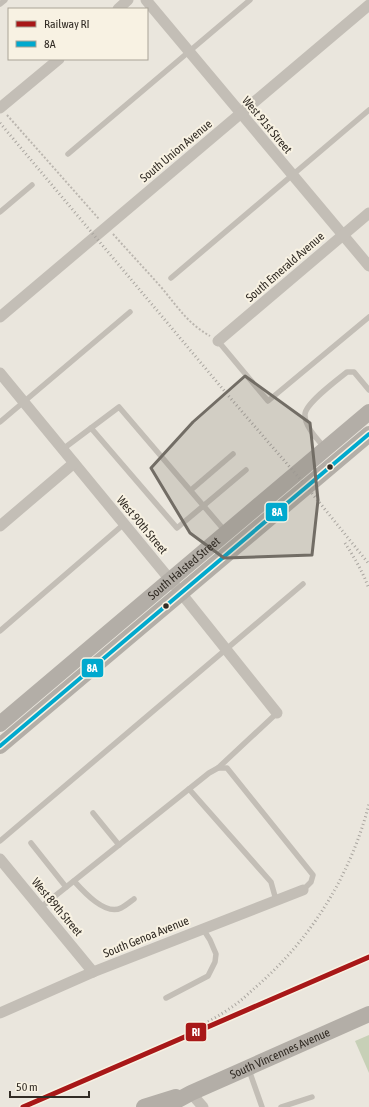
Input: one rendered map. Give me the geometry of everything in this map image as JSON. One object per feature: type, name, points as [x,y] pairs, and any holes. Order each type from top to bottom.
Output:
[{"type":"main road","name":"South Halsted Street","points":[[0,724],[369,412]]},
{"type":"main road","name":"South Halsted Street","points":[[0,746],[369,434]]},
{"type":"main road","name":"South Vincennes Avenue","points":[[165,1107],[191,1093],[369,1014]]},
{"type":"main road","name":"South Vincennes Avenue","points":[[144,1107],[191,1093]]},
{"type":"street","points":[[119,8],[128,0]]},
{"type":"street","name":"West 91st Street","points":[[146,0],[369,266]]},
{"type":"street","name":"South Union Avenue","points":[[0,317],[369,5]]},
{"type":"street","points":[[0,108],[57,60]]},
{"type":"street","name":"South Emerald Avenue","points":[[218,341],[369,213]]},
{"type":"street","name":"West 90th Street","points":[[0,373],[171,580],[277,713]]},
{"type":"street","points":[[0,526],[74,463]]},
{"type":"street","name":"West 89th Street","points":[[0,860],[93,972]]},
{"type":"street","name":"South Genoa Avenue","points":[[0,1013],[93,972],[303,890]]},
{"type":"street","points":[[191,1093],[203,1107]]},
{"type":"lane","points":[[0,4],[5,0]]},
{"type":"lane","points":[[68,154],[250,0]]},
{"type":"lane","points":[[171,278],[369,110]]},
{"type":"lane","points":[[0,212],[32,185]]},
{"type":"lane","points":[[0,422],[130,312]]},
{"type":"lane","points":[[218,341],[268,401],[369,317]]},
{"type":"lane","points":[[326,449],[310,430],[306,420],[305,413],[309,404],[347,372],[354,372],[369,390]]},
{"type":"lane","points":[[63,449],[119,406],[227,532]]},
{"type":"lane","points":[[91,428],[177,528],[246,470]]},
{"type":"lane","points":[[191,490],[233,454]]},
{"type":"lane","points":[[0,631],[124,524]]},
{"type":"lane","points":[[0,841],[303,584]]},
{"type":"lane","points":[[40,908],[209,773],[218,768],[277,713]]},
{"type":"lane","points":[[218,768],[227,768],[313,875],[311,882],[303,890]]},
{"type":"lane","points":[[189,789],[271,882],[276,900]]},
{"type":"lane","points":[[93,813],[119,845]]},
{"type":"lane","points":[[31,844],[66,887]]},
{"type":"lane","points":[[74,880],[85,893],[97,903],[110,909],[120,909],[134,899]]},
{"type":"lane","points":[[166,998],[208,976],[215,962],[216,954],[203,929]]},
{"type":"lane","points":[[248,1068],[262,1107]]},
{"type":"lane","points":[[281,1107],[312,1097]]},
{"type":"path","points":[[0,108],[160,286],[185,318],[218,341]]},
{"type":"highlighted area","points":[[245,376],[310,423],[318,500],[312,555],[224,558],[190,533],[151,468],[193,422]]},
{"type":"green space","points":[[369,1035],[369,1073],[355,1041]]},
{"type":"railway","points":[[0,123],[232,400],[307,487],[369,564]]},
{"type":"railway","points":[[345,543],[358,565],[369,589]]},
{"type":"railway","points":[[162,1046],[207,1023],[242,1000],[277,967],[295,947],[312,926],[340,880],[352,855],[369,804]]},
{"type":"rail line","name":"RI","points":[[23,1107],[369,957]]},
{"type":"transit line","name":"8A","points":[[0,746],[369,434]]}]
